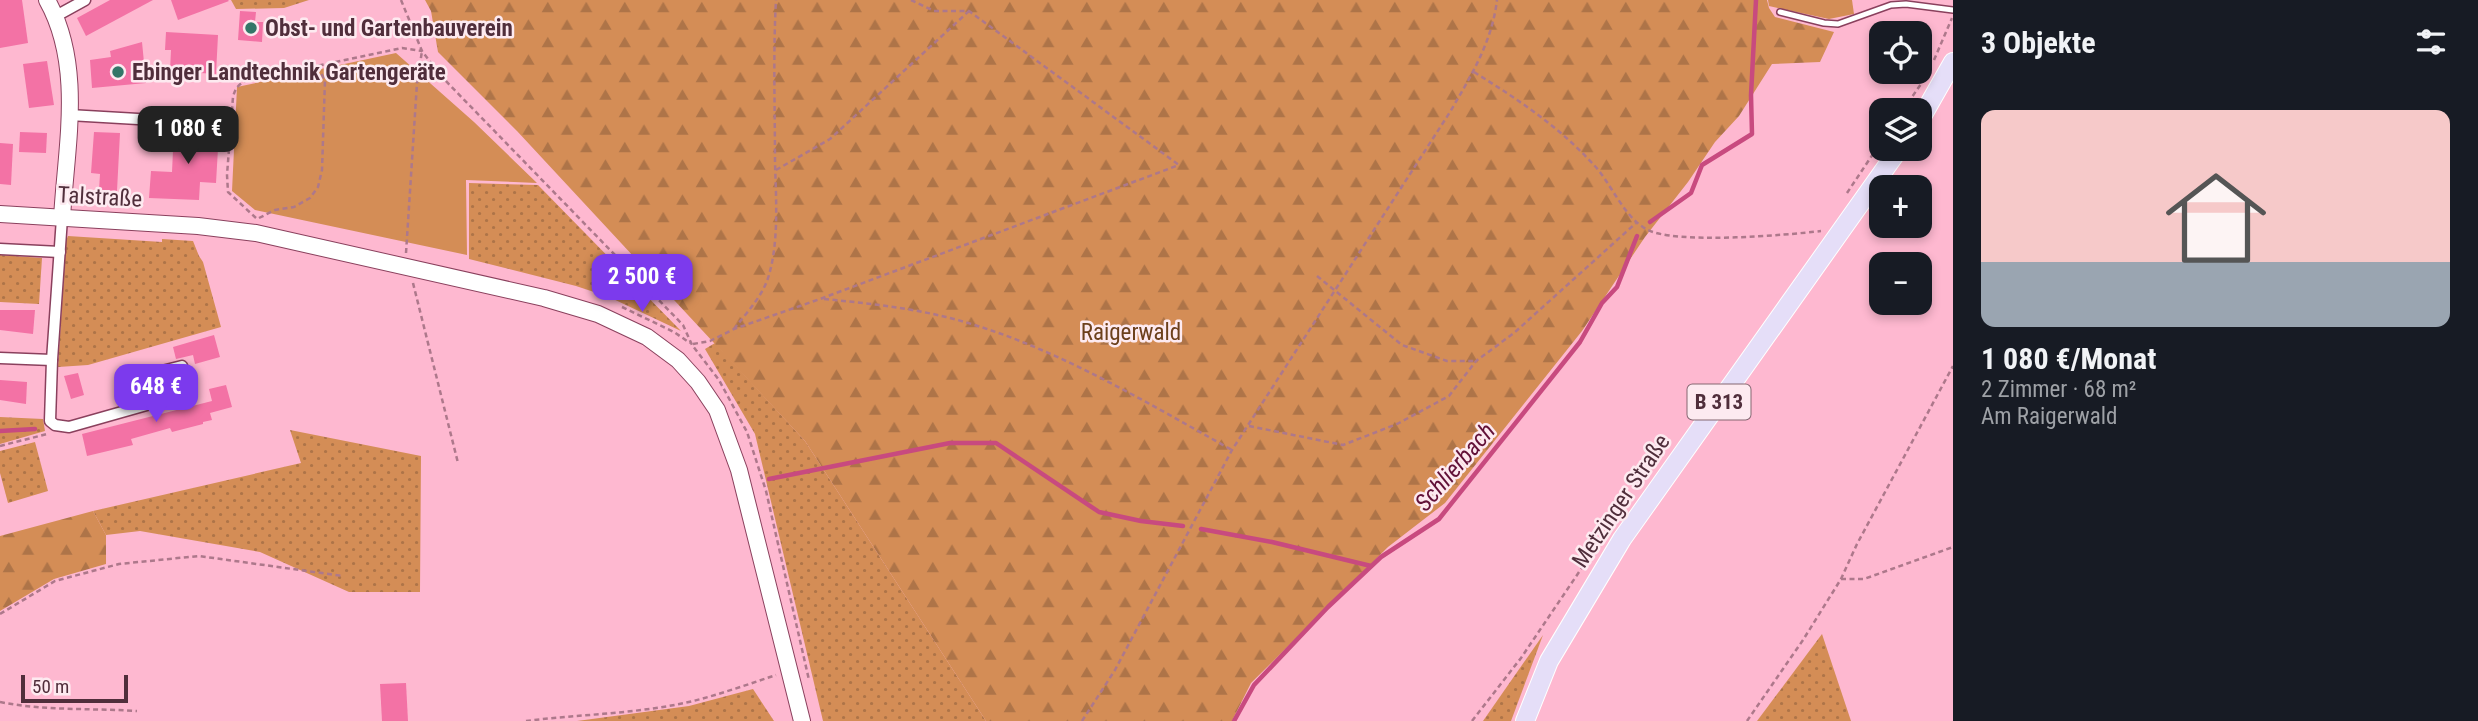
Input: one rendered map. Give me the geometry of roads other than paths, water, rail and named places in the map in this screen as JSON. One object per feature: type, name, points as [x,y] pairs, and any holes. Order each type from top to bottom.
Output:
[{"type":"main road","points":[[1932,99],[1953,62]]},
{"type":"main road","name":"Metzinger Straße","points":[[1525,721],[1549,661],[1622,538],[1890,161]]},
{"type":"street","points":[[47,0],[56,16],[69,68],[69,115],[49,416],[55,425],[69,427],[164,400]]},
{"type":"street","points":[[56,16],[85,0]]},
{"type":"street","points":[[69,115],[155,120]]},
{"type":"street","name":"Talstraße","points":[[0,214],[198,226],[407,258],[598,314],[647,337],[678,360],[698,382],[717,410],[739,470],[802,721]]},
{"type":"street","points":[[0,249],[60,252]]},
{"type":"street","points":[[0,358],[52,360]]},
{"type":"lane","points":[[1780,12],[1838,24],[1891,5],[1906,4],[1953,12]]},
{"type":"waterway","name":"Schlierbach","points":[[1650,222],[1691,193],[1702,165],[1752,134],[1751,95],[1756,0]]},
{"type":"waterway","name":"Schlierbach","points":[[1234,721],[1254,685],[1328,607],[1381,557],[1439,519],[1580,342],[1602,303],[1617,287],[1637,236]]},
{"type":"waterway","points":[[0,431],[35,429]]},
{"type":"waterway","points":[[769,479],[950,443],[996,443],[1099,512],[1183,526]]},
{"type":"waterway","points":[[1201,529],[1272,542],[1371,566]]},
{"type":"place","name":"Obst- und Gartenbauverein","points":[[251,28]]},
{"type":"place","name":"Ebinger Landtechnik Gartengeräte","points":[[118,72]]},
{"type":"park label","name":"Raigerwald","points":[[1131,332]]}]
